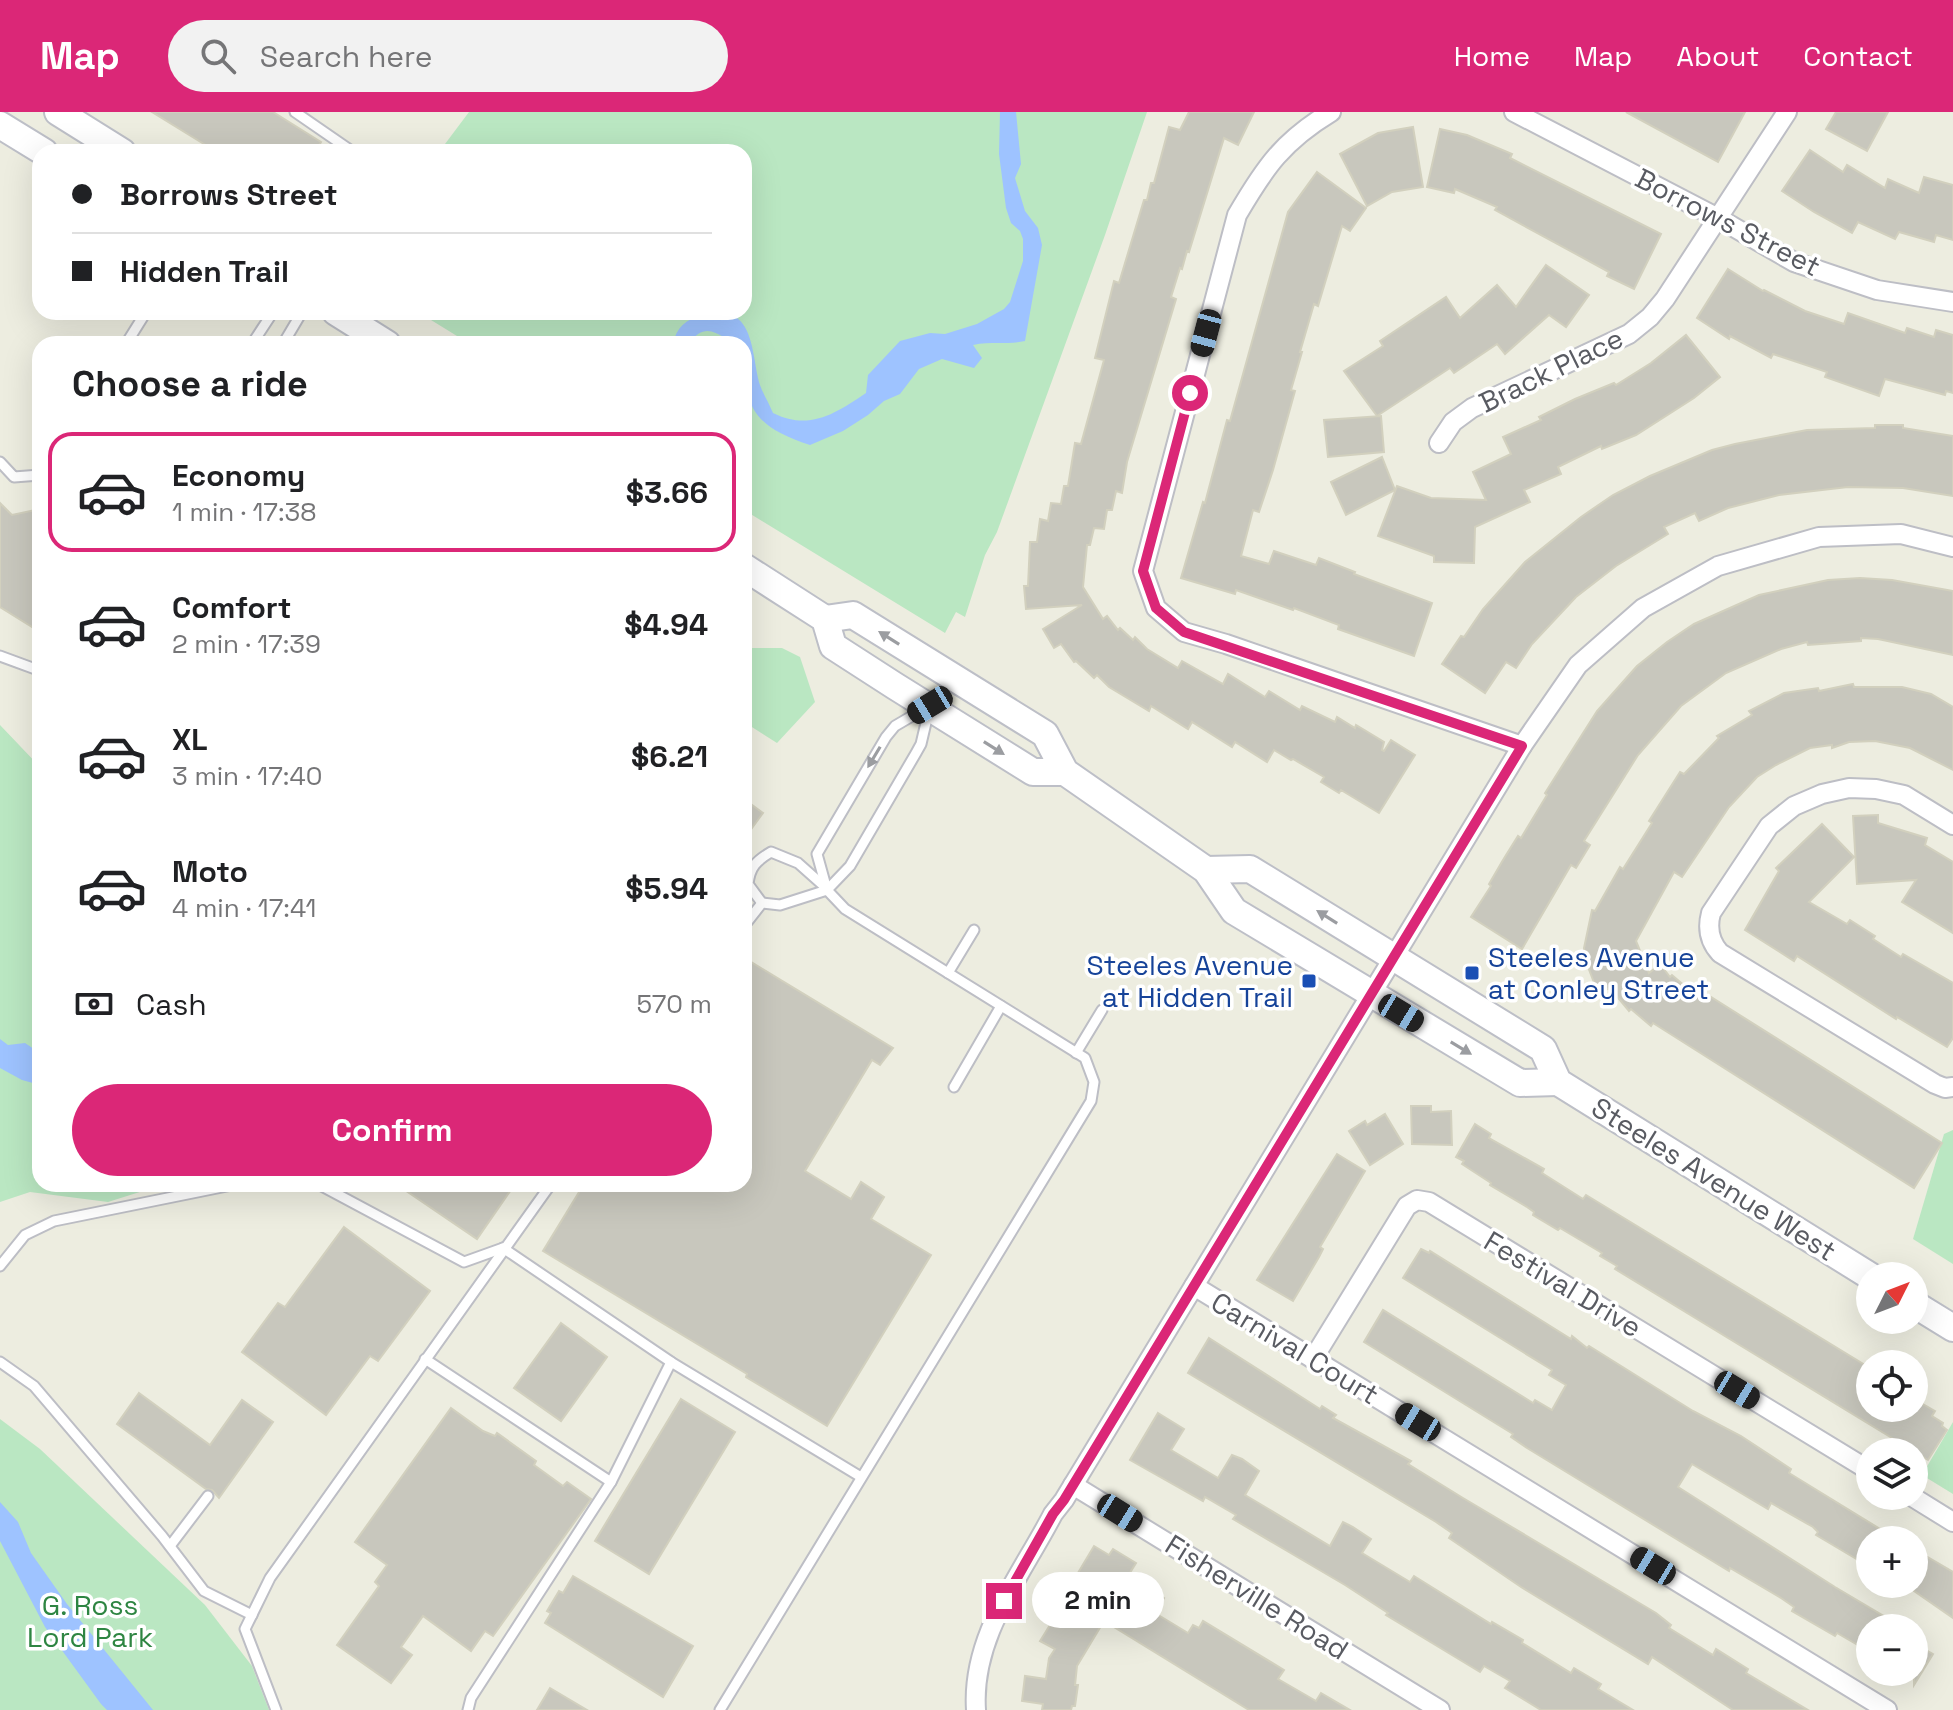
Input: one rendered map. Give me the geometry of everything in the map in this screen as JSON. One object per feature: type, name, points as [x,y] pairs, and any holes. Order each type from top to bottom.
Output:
[{"type":"main road","points":[[58,112],[109,144]]},
{"type":"main road","points":[[0,125],[32,145]]},
{"type":"main road","points":[[352,320],[375,336]]},
{"type":"main road","points":[[752,572],[825,619],[833,646],[1033,772],[1065,772]]},
{"type":"main road","points":[[825,619],[853,615],[1045,734],[1065,772],[1206,870],[1234,911],[1520,1083],[1558,1082],[1543,1049],[1250,869],[1206,870]]},
{"type":"main road","points":[[930,705],[950,675]]},
{"type":"main road","name":"Steeles Avenue West","points":[[1558,1082],[1856,1267]]},
{"type":"main road","points":[[1928,1313],[1953,1328]]},
{"type":"street","points":[[1331,112],[1303,129],[1263,170],[1237,215],[1143,571],[1156,608],[1184,632],[1522,746]]},
{"type":"street","name":"Borrows Street","points":[[1514,112],[1718,218],[1794,262],[1877,290],[1953,302]]},
{"type":"street","name":"Brack Place","points":[[1439,443],[1453,422],[1472,408],[1629,334],[1650,317],[1665,299],[1787,112]]},
{"type":"street","points":[[976,1710],[980,1665],[995,1617],[1053,1514],[1522,746],[1578,665],[1643,608],[1718,566],[1819,537],[1901,534],[1953,547]]},
{"type":"street","points":[[1953,825],[1904,795],[1876,789],[1849,788],[1822,794],[1794,806],[1769,826],[1711,913],[1709,923],[1712,945],[1720,953],[1935,1084],[1953,1087]]},
{"type":"street","name":"Festival Drive","points":[[1313,1359],[1407,1206],[1417,1200],[1429,1202],[1856,1462]]},
{"type":"street","name":"Carnival Court","points":[[1194,1286],[1887,1710]]},
{"type":"street","name":"Fisherville Road","points":[[1073,1485],[1440,1710]]},
{"type":"street","points":[[1928,1507],[1953,1522]]},
{"type":"lane","points":[[295,112],[341,144]]},
{"type":"lane","points":[[0,462],[14,477],[32,476]]},
{"type":"lane","points":[[0,656],[32,668]]},
{"type":"lane","points":[[827,890],[817,854],[886,737],[895,726],[930,705]]},
{"type":"lane","points":[[752,889],[762,903],[780,905],[827,890],[850,866],[916,753],[930,705]]},
{"type":"lane","points":[[720,1710],[1091,1101],[1094,1082],[1085,1058],[845,909],[798,863],[771,852],[752,868]]},
{"type":"lane","points":[[752,916],[762,903]]},
{"type":"lane","points":[[948,973],[974,930]]},
{"type":"lane","points":[[954,1087],[1001,1006]]},
{"type":"lane","points":[[1076,1053],[1102,1010]]},
{"type":"lane","points":[[0,1266],[25,1235],[54,1221],[197,1192]]},
{"type":"lane","points":[[333,1192],[464,1262],[503,1248]]},
{"type":"lane","points":[[276,1710],[245,1629],[270,1578],[545,1192]]},
{"type":"lane","points":[[503,1248],[671,1362],[861,1477]]},
{"type":"lane","points":[[425,1359],[611,1482]]},
{"type":"lane","points":[[0,1362],[34,1386],[170,1546],[204,1591],[252,1615]]},
{"type":"lane","points":[[468,1710],[471,1698],[611,1482],[671,1362]]},
{"type":"lane","points":[[170,1546],[208,1496]]},
{"type":"green space","points":[[469,112],[1147,112],[965,617],[956,612],[945,633],[752,515],[752,336],[457,336],[431,320],[752,320],[752,144],[445,144]]},
{"type":"green space","points":[[752,648],[782,648],[800,657],[815,702],[777,743],[752,727]]},
{"type":"green space","points":[[0,725],[32,759],[32,1192],[140,1192],[108,1202],[30,1192],[0,1202]]},
{"type":"green space","points":[[1953,1130],[1953,1264],[1913,1239],[1944,1134]]},
{"type":"green space","name":"G. Ross Lord Park","points":[[0,1419],[40,1449],[205,1605],[252,1666],[269,1710],[0,1710]]},
{"type":"green space","points":[[1953,1422],[1953,1494],[1928,1479],[1928,1465]]},
{"type":"water","points":[[1000,112],[1016,112],[1021,164],[1015,178],[1025,211],[1038,228],[1042,245],[1025,341],[973,345],[982,358],[974,368],[942,359],[919,369],[900,394],[884,401],[843,431],[810,445],[774,429],[762,420],[752,405],[752,348],[759,382],[773,413],[786,418],[810,420],[843,408],[866,393],[868,375],[900,341],[930,333],[945,334],[977,324],[1004,309],[1010,302],[1023,261],[1023,239],[1011,223],[1006,208],[999,154]]},
{"type":"water","points":[[690,320],[739,320],[749,336],[722,336],[709,331],[696,336],[675,336]]},
{"type":"water","points":[[0,1039],[8,1045],[25,1043],[32,1048],[32,1083],[0,1068]]},
{"type":"water","points":[[0,1502],[18,1522],[31,1553],[67,1604],[153,1710],[107,1710],[101,1704],[45,1627],[0,1541]]},
{"type":"building","points":[[152,112],[273,112],[321,142],[320,144],[204,144]]},
{"type":"building","points":[[1189,112],[1254,112],[1238,145],[1224,138],[1189,252],[1180,268],[1171,297],[1176,299],[1127,462],[1122,493],[1116,491],[1112,510],[1107,510],[1104,529],[1094,528],[1090,545],[1087,545],[1083,587],[1103,619],[1107,616],[1118,630],[1120,628],[1133,640],[1135,637],[1147,649],[1178,668],[1182,661],[1223,684],[1228,674],[1265,697],[1269,691],[1300,710],[1302,706],[1335,722],[1337,717],[1355,728],[1356,725],[1384,742],[1384,751],[1391,740],[1415,755],[1379,813],[1341,790],[1339,793],[1321,782],[1324,777],[1274,750],[1267,762],[1235,742],[1232,747],[1192,722],[1188,729],[1151,706],[1149,711],[1109,687],[1097,675],[1094,678],[1074,662],[1061,644],[1054,648],[1043,629],[1082,605],[1026,609],[1024,586],[1028,586],[1030,542],[1037,542],[1040,519],[1048,521],[1051,503],[1061,504],[1064,486],[1068,486],[1075,443],[1081,444],[1104,360],[1095,358],[1114,281],[1119,283],[1144,200],[1147,200],[1151,183],[1154,183],[1169,127],[1180,130]]},
{"type":"building","points":[[1626,112],[1745,112],[1718,162]]},
{"type":"building","points":[[1836,112],[1888,112],[1867,151],[1826,129]]},
{"type":"building","points":[[1413,127],[1423,187],[1392,192],[1367,206],[1340,154],[1378,133]]},
{"type":"building","points":[[1440,129],[1467,135],[1512,154],[1510,158],[1661,234],[1634,289],[1607,276],[1609,272],[1495,210],[1497,207],[1455,189],[1454,193],[1427,187]]},
{"type":"building","points":[[1810,150],[1843,172],[1847,165],[1885,188],[1888,179],[1919,193],[1924,177],[1953,185],[1953,240],[1936,235],[1934,242],[1899,232],[1895,239],[1858,222],[1852,233],[1814,212],[1782,191]]},
{"type":"building","points":[[1317,172],[1366,208],[1350,231],[1342,226],[1318,306],[1314,304],[1300,352],[1291,390],[1295,391],[1273,470],[1259,512],[1253,510],[1241,556],[1269,564],[1274,551],[1316,565],[1319,558],[1432,603],[1414,656],[1338,629],[1339,625],[1294,608],[1236,590],[1235,594],[1181,578],[1227,420],[1230,421],[1288,212]]},
{"type":"building","points":[[1546,265],[1589,295],[1566,327],[1549,315],[1505,354],[1497,344],[1454,373],[1450,368],[1377,416],[1344,371],[1383,346],[1380,341],[1446,297],[1460,318],[1497,285],[1516,307]]},
{"type":"building","points":[[1728,269],[1763,291],[1805,311],[1844,324],[1848,313],[1905,333],[1907,328],[1934,337],[1936,330],[1953,335],[1953,393],[1946,391],[1945,395],[1885,379],[1879,396],[1825,377],[1827,372],[1773,354],[1771,358],[1730,336],[1729,339],[1697,318]]},
{"type":"building","points":[[1686,335],[1720,377],[1694,398],[1636,435],[1602,449],[1601,446],[1558,467],[1561,474],[1524,490],[1530,502],[1475,527],[1474,563],[1434,562],[1434,556],[1378,536],[1397,486],[1431,498],[1486,500],[1473,472],[1511,454],[1503,437],[1541,420],[1539,417],[1575,399],[1614,383],[1616,385],[1651,363]]},
{"type":"building","points":[[1381,416],[1384,452],[1328,457],[1324,420]]},
{"type":"building","points":[[1875,425],[1903,425],[1903,428],[1953,436],[1953,496],[1903,488],[1848,487],[1779,495],[1728,508],[1699,521],[1695,513],[1664,527],[1668,534],[1616,566],[1576,597],[1532,644],[1516,668],[1506,662],[1485,693],[1442,664],[1461,636],[1464,637],[1483,609],[1525,562],[1613,495],[1712,450],[1807,430],[1875,428]]},
{"type":"building","points":[[1382,457],[1395,490],[1346,515],[1331,482]]},
{"type":"building","points":[[0,503],[12,515],[32,511],[32,627],[0,607]]},
{"type":"building","points":[[1828,580],[1892,580],[1953,591],[1953,655],[1878,639],[1861,638],[1861,641],[1808,645],[1807,642],[1781,649],[1726,673],[1681,706],[1638,755],[1584,841],[1590,845],[1576,868],[1571,865],[1522,949],[1471,917],[1503,860],[1518,836],[1521,838],[1547,795],[1545,793],[1597,711],[1637,666],[1694,624],[1759,595]]},
{"type":"building","points":[[1853,684],[1854,687],[1902,687],[1931,694],[1953,707],[1953,770],[1910,748],[1875,741],[1810,748],[1776,765],[1757,777],[1729,807],[1682,877],[1674,872],[1636,941],[1649,973],[1660,964],[1670,977],[1672,975],[1686,987],[1689,983],[1942,1143],[1914,1188],[1653,1023],[1651,1026],[1631,1009],[1629,1011],[1610,988],[1598,993],[1585,959],[1584,948],[1592,910],[1595,911],[1620,867],[1623,869],[1680,772],[1684,774],[1719,738],[1717,736],[1752,715],[1749,711],[1784,693],[1818,688],[1819,691]]},
{"type":"building","points":[[752,805],[763,813],[752,828]]},
{"type":"building","points":[[1878,815],[1878,823],[1927,838],[1925,845],[1953,862],[1953,933],[1902,902],[1916,880],[1857,884],[1853,816]]},
{"type":"building","points":[[1822,824],[1854,857],[1809,902],[1847,924],[1850,920],[1901,957],[1903,954],[1953,983],[1953,1038],[1947,1047],[1896,1019],[1797,956],[1794,961],[1745,930],[1779,871],[1776,868]]},
{"type":"building","points":[[752,963],[893,1048],[880,1065],[872,1060],[805,1171],[851,1199],[861,1182],[884,1197],[871,1219],[931,1255],[827,1426],[543,1251],[579,1192],[752,1192]]},
{"type":"building","points":[[1411,1106],[1431,1106],[1431,1112],[1451,1111],[1452,1145],[1412,1144]]},
{"type":"building","points":[[1385,1114],[1403,1144],[1370,1165],[1349,1131]]},
{"type":"building","points":[[1475,1124],[1491,1134],[1489,1138],[1544,1169],[1542,1173],[1583,1199],[1586,1195],[1856,1359],[1856,1416],[1615,1269],[1617,1266],[1600,1256],[1602,1253],[1533,1215],[1534,1212],[1490,1185],[1456,1157]]},
{"type":"building","points":[[1337,1154],[1365,1171],[1320,1247],[1323,1249],[1319,1257],[1293,1301],[1257,1280]]},
{"type":"building","points":[[408,1192],[509,1192],[477,1239]]},
{"type":"building","points":[[344,1227],[430,1291],[378,1361],[370,1356],[326,1415],[242,1352],[278,1303],[285,1307]]},
{"type":"building","points":[[1421,1249],[1430,1251],[1571,1339],[1572,1336],[1693,1411],[1741,1436],[1791,1469],[1789,1473],[1875,1526],[1856,1526],[1856,1559],[1816,1535],[1818,1532],[1813,1527],[1771,1503],[1768,1509],[1692,1464],[1678,1487],[1880,1614],[1856,1614],[1856,1644],[1837,1633],[1835,1636],[1792,1611],[1794,1607],[1781,1598],[1730,1568],[1729,1571],[1527,1448],[1511,1437],[1513,1434],[1364,1342],[1383,1310],[1533,1403],[1535,1400],[1552,1410],[1566,1385],[1549,1375],[1552,1370],[1403,1278]]},
{"type":"building","points":[[561,1323],[607,1357],[561,1421],[514,1388]]},
{"type":"building","points":[[1209,1338],[1320,1409],[1322,1406],[1336,1415],[1333,1418],[1411,1461],[1408,1464],[1463,1498],[1656,1613],[1671,1625],[1669,1628],[1713,1655],[1716,1649],[1748,1669],[1746,1673],[1808,1710],[1733,1710],[1652,1657],[1648,1664],[1521,1587],[1449,1538],[1452,1533],[1436,1522],[1188,1373]]},
{"type":"building","points":[[139,1393],[210,1445],[242,1400],[273,1422],[219,1498],[117,1424]]},
{"type":"building","points":[[681,1399],[735,1432],[649,1574],[595,1541]]},
{"type":"building","points":[[1928,1407],[1935,1411],[1932,1416],[1947,1430],[1928,1460],[1928,1438],[1892,1438],[1866,1422],[1928,1422]]},
{"type":"building","points":[[451,1408],[483,1431],[495,1436],[497,1433],[536,1461],[534,1465],[563,1486],[567,1482],[591,1499],[493,1636],[485,1631],[471,1651],[423,1616],[401,1647],[412,1655],[391,1683],[337,1645],[379,1586],[375,1582],[387,1565],[355,1542]]},
{"type":"building","points":[[1158,1413],[1184,1429],[1171,1450],[1218,1478],[1232,1455],[1242,1459],[1259,1471],[1245,1495],[1330,1546],[1343,1522],[1353,1527],[1371,1539],[1362,1553],[1410,1582],[1414,1576],[1491,1624],[1523,1640],[1522,1643],[1571,1673],[1574,1668],[1601,1684],[1598,1689],[1633,1710],[1541,1710],[1505,1688],[1510,1681],[1484,1666],[1480,1672],[1386,1615],[1388,1613],[1345,1585],[1233,1519],[1236,1515],[1205,1497],[1203,1501],[1130,1460]]},
{"type":"building","points":[[1094,1546],[1109,1555],[1113,1549],[1136,1563],[1128,1576],[1164,1598],[1155,1613],[1188,1633],[1193,1625],[1199,1628],[1203,1621],[1284,1670],[1278,1679],[1316,1701],[1321,1693],[1350,1710],[1249,1710],[1104,1621],[1077,1666],[1075,1685],[1078,1685],[1075,1706],[1071,1710],[1042,1710],[1043,1704],[1022,1701],[1025,1676],[1046,1679],[1049,1658],[1055,1649],[1040,1641],[1063,1604],[1055,1599],[1066,1580],[1072,1583]]},
{"type":"building","points":[[1928,1557],[1953,1572],[1953,1618],[1924,1598],[1928,1598]]},
{"type":"building","points":[[573,1576],[693,1646],[663,1697],[545,1623],[551,1613],[547,1611]]},
{"type":"building","points":[[550,1688],[587,1710],[537,1710]]},
{"type":"place","name":"Steeles Avenue at Conley Street","points":[[1472,973]]},
{"type":"place","name":"Steeles Avenue at Hidden Trail","points":[[1309,981]]},
{"type":"route","points":[[1004,1601],[1053,1514],[1522,746],[1184,632],[1156,608],[1143,571],[1190,393]]}]
